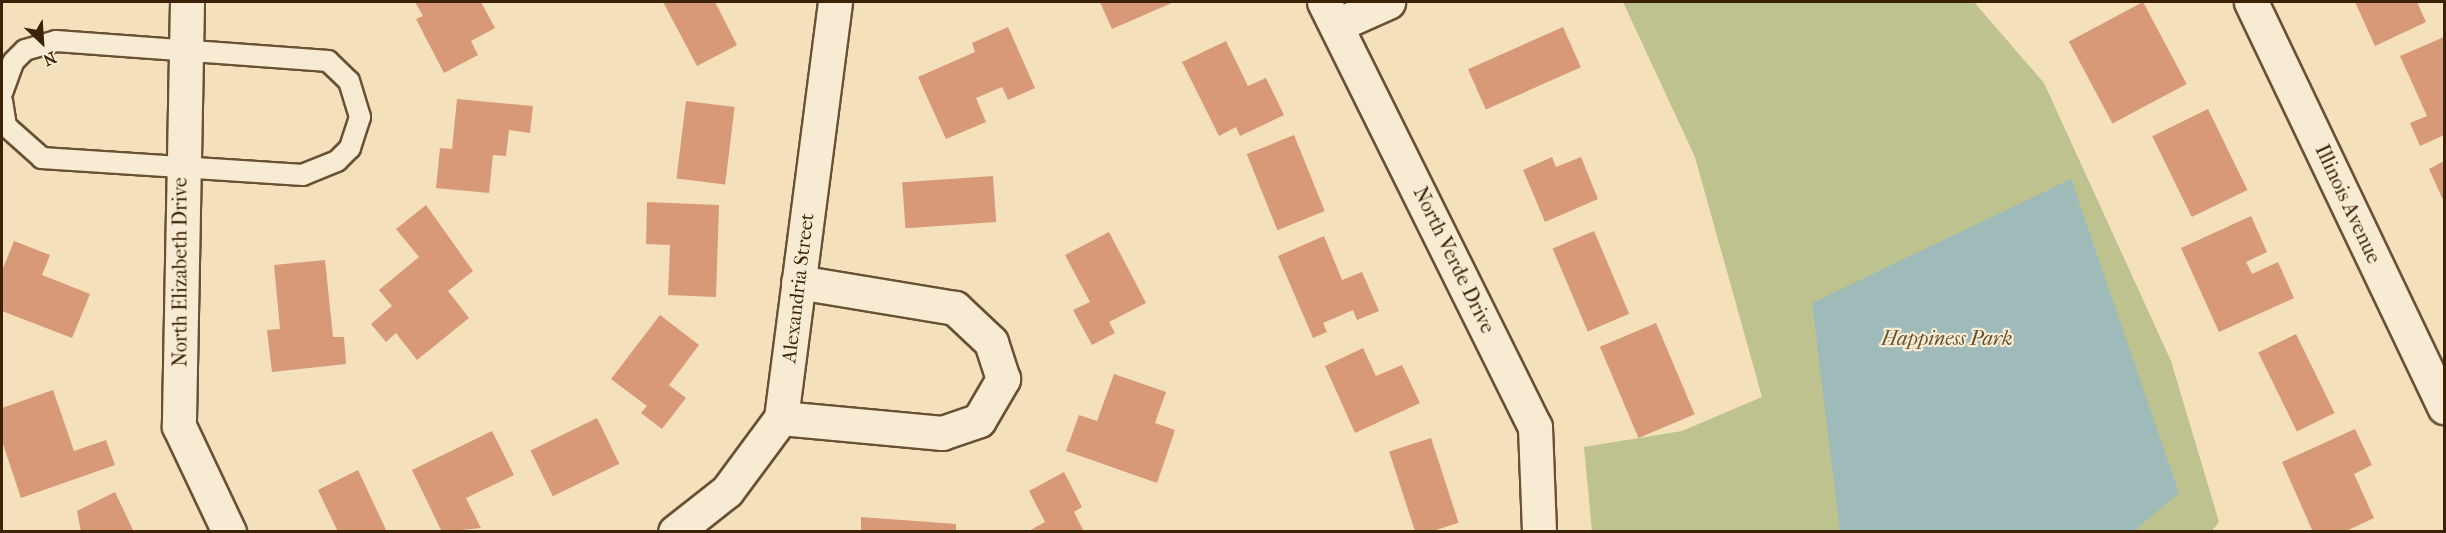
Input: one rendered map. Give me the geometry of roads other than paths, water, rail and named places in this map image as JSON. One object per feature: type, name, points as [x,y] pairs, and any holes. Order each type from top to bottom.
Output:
[{"type":"street","name":"North Elizabeth Drive","points":[[187,2],[181,169],[179,426],[229,531]]},
{"type":"street","name":"Alexandria Street","points":[[675,531],[727,491],[781,418],[835,2]]},
{"type":"street","points":[[1331,13],[1388,2]]},
{"type":"street","name":"Illinois Avenue","points":[[2251,2],[2445,407]]},
{"type":"street","name":"North Verde Drive","points":[[1331,13],[1535,427],[1539,531]]},
{"type":"street","points":[[781,418],[942,433],[979,420],[1003,379],[991,342],[955,308],[798,282]]},
{"type":"lane","points":[[2,93],[13,62],[39,42],[184,50],[327,61],[349,81],[360,117],[350,148],[319,171],[181,169],[42,158],[6,126],[2,102]]},
{"type":"water","points":[[2071,179],[2179,493],[2134,531],[1840,531],[1812,303]]},
{"type":"park label","name":"Happiness Park","points":[[1947,338]]}]
